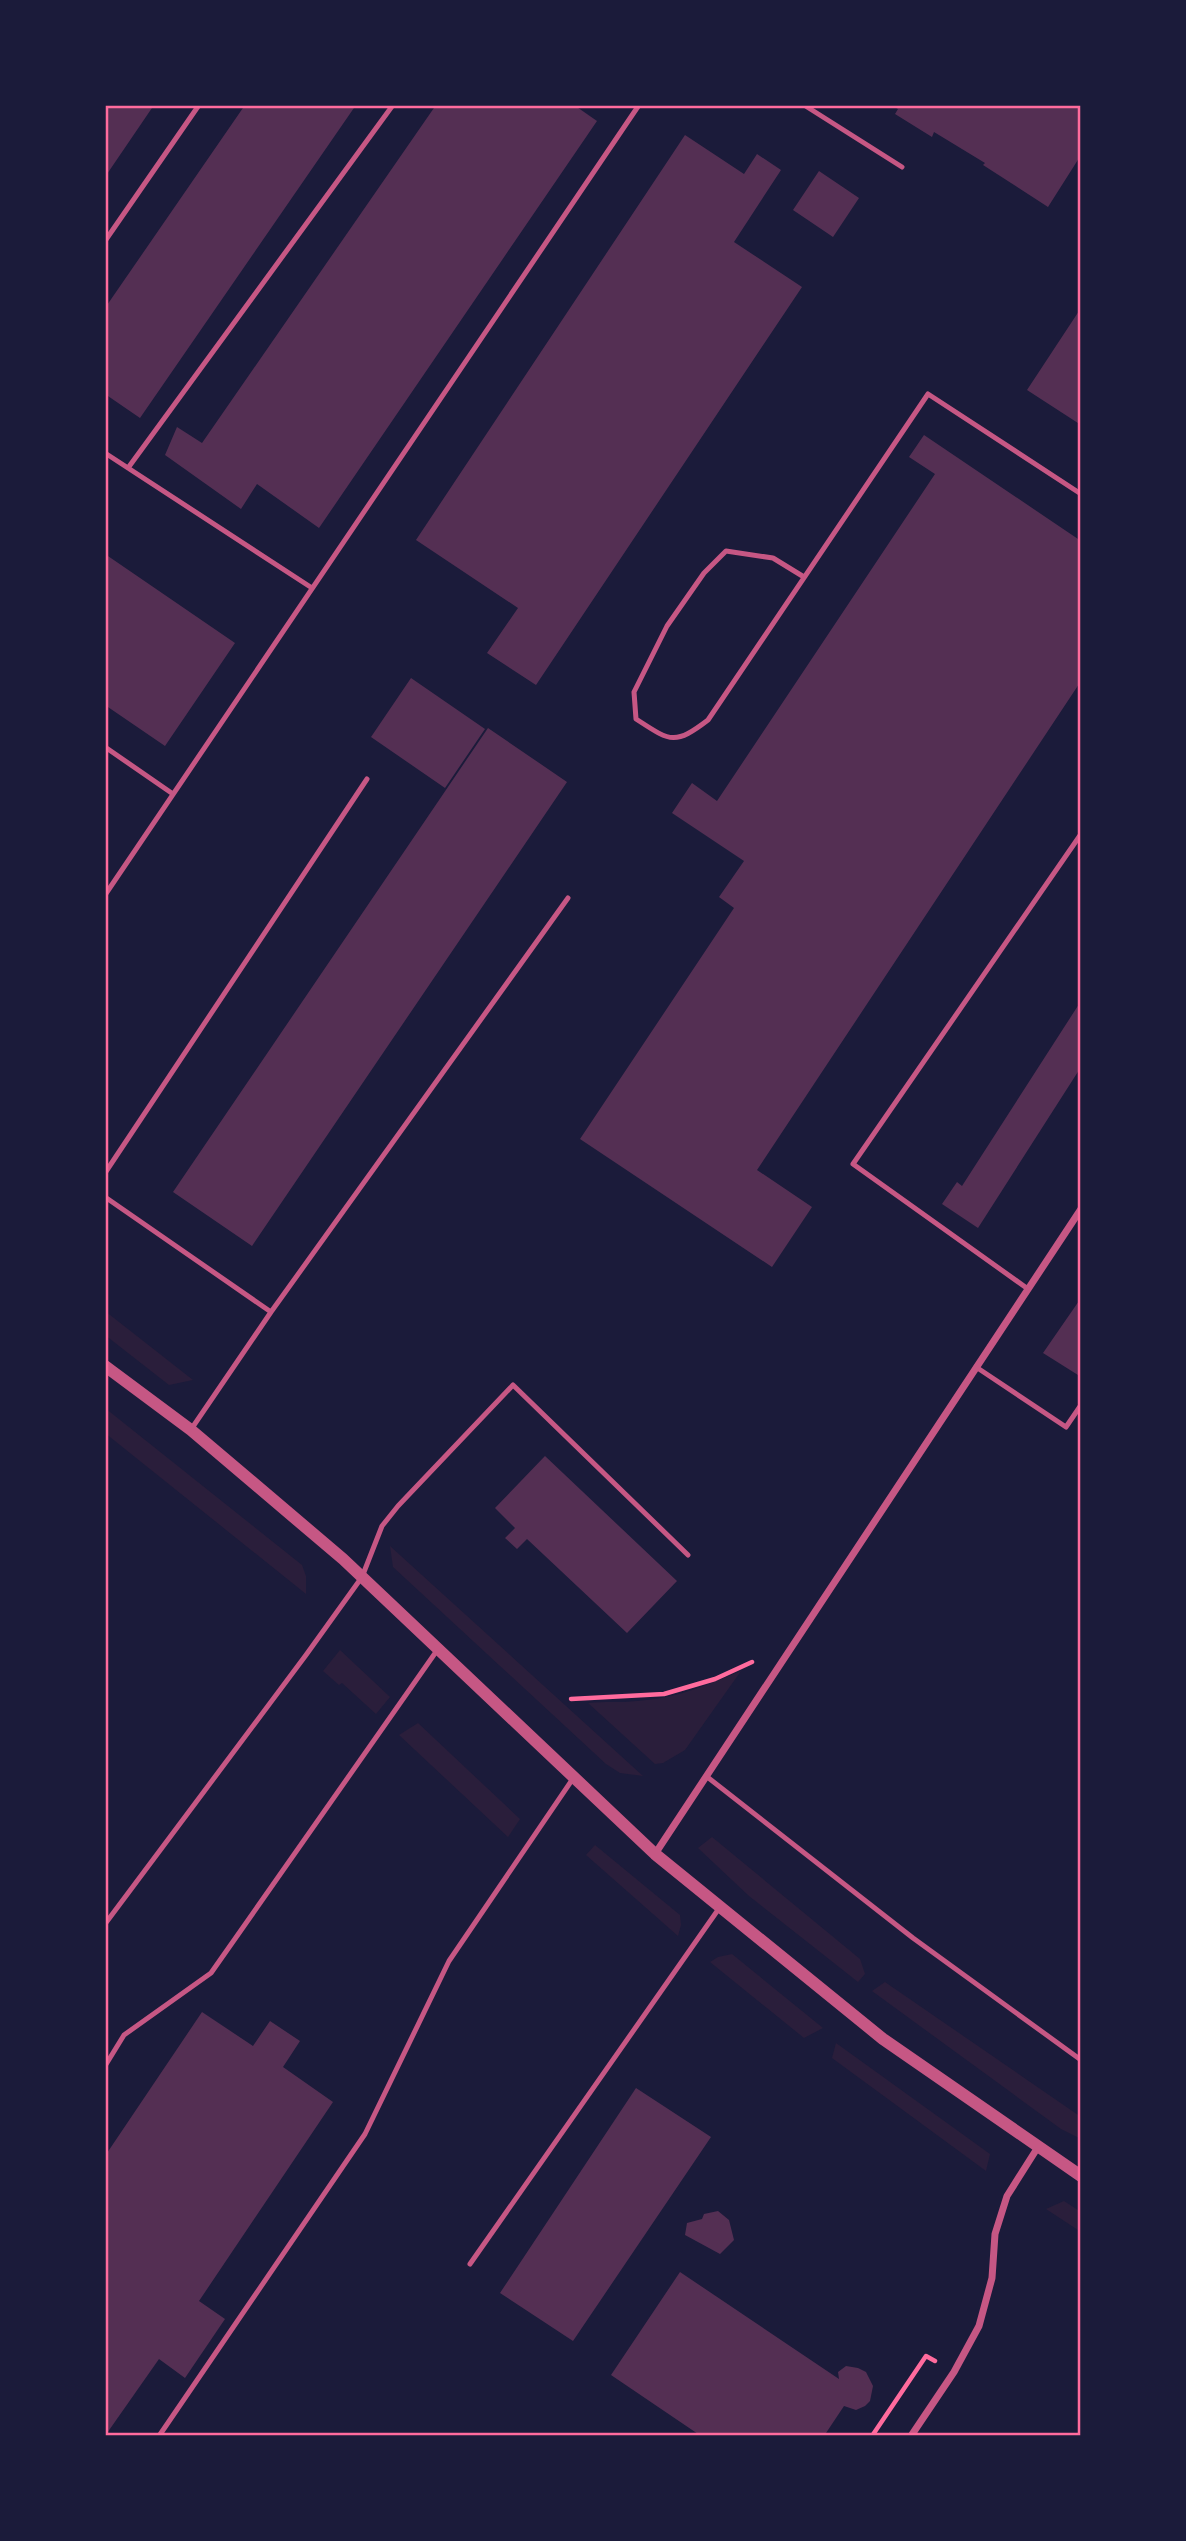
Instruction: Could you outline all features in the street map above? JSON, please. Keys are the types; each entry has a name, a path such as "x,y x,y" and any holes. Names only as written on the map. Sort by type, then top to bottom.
{"street":[{"path":"655,1854 1081,1209"},
{"path":"105,1366 191,1430 362,1577 655,1854 883,2039 1081,2176"},
{"path":"911,2436 954,2372 979,2326 992,2278 995,2234 1007,2196 1038,2147"}],"lane":[{"path":"105,240 199,105"},
{"path":"128,468 393,105"},
{"path":"105,895 639,105"},
{"path":"804,105 902,167"},
{"path":"804,577 773,558 726,551 704,573 667,626 634,692 636,719 665,738 687,736 708,720 928,394 1081,494"},
{"path":"105,453 312,589"},
{"path":"105,747 173,794"},
{"path":"105,1173 367,779"},
{"path":"1028,1289 853,1164 1081,834"},
{"path":"191,1430 271,1312 568,898"},
{"path":"105,1197 271,1312"},
{"path":"976,1367 1066,1427 1081,1405"},
{"path":"105,1924 362,1577 382,1526 397,1506 513,1385 688,1555"},
{"path":"105,2066 124,2035 211,1973 438,1649"},
{"path":"706,1776 913,1938 1081,2060"},
{"path":"159,2436 365,2134 449,1961 574,1777"},
{"path":"470,2264 720,1907"}],"path":[{"path":"571,1699 664,1693 715,1679 752,1662"},
{"path":"872,2436 926,2356 954,2372"}],"shaded area":[{"path":"105,1311 193,1380 169,1385 105,1335"},
{"path":"105,1408 302,1565 306,1576 306,1594 105,1433"},
{"path":"390,1546 643,1776 620,1773 606,1764 393,1567"},
{"path":"340,1650 390,1697 376,1714 342,1683 339,1685 323,1671"},
{"path":"741,1671 685,1750 663,1763 655,1764 588,1703 631,1702 665,1697"},
{"path":"418,1723 520,1819 508,1837 399,1735"},
{"path":"712,1837 860,1959 865,1974 858,1982 749,1896 698,1848"},
{"path":"595,1845 680,1915 678,1936 586,1855"},
{"path":"732,1954 823,2028 804,2038 710,1962"},
{"path":"885,1982 1081,2117 1081,2139 1061,2129 872,1991"},
{"path":"836,2043 990,2154 986,2171 832,2058"},
{"path":"1064,2201 1081,2212 1081,2232 1046,2209"}],"building":[{"path":"105,105 154,105 105,177"},
{"path":"245,105 356,105 140,418 105,394 105,308"},
{"path":"436,105 574,105 597,121 319,528 257,484 241,509 165,455 177,427 202,443"},
{"path":"891,105 1081,105 1081,155 1048,207 983,165 985,163 934,132 932,137 895,114 898,109"},
{"path":"685,135 744,174 757,154 781,170 734,242 802,287 536,685 487,653 518,608 416,540"},
{"path":"819,171 859,198 833,237 793,210"},
{"path":"1079,311 1081,312 1081,425 1027,390"},
{"path":"924,435 1081,541 1081,681 757,1170 812,1207 772,1267 580,1139 734,908 719,897 744,861 672,813 692,783 717,801 935,474 909,457"},
{"path":"105,554 235,643 165,746 105,705"},
{"path":"411,678 485,729 445,788 371,737"},
{"path":"488,728 567,782 252,1246 173,1192"},
{"path":"1081,1001 1081,1067 978,1228 942,1204 957,1182 962,1186"},
{"path":"1081,1298 1081,1370 1078,1375 1043,1353"},
{"path":"545,1456 677,1581 627,1633 527,1539 517,1549 505,1538 515,1528 495,1508"},
{"path":"202,2012 253,2046 270,2021 300,2041 283,2067 333,2102 199,2301 225,2319 185,2378 159,2359 105,2436 105,2156"},
{"path":"636,2088 711,2137 573,2341 500,2293"},
{"path":"718,2211 729,2220 734,2240 720,2254 685,2235 687,2223 702,2219 704,2214"},
{"path":"680,2272 839,2379 838,2372 846,2366 866,2372 873,2386 870,2401 856,2410 844,2406 824,2436 701,2436 611,2375"}]}
